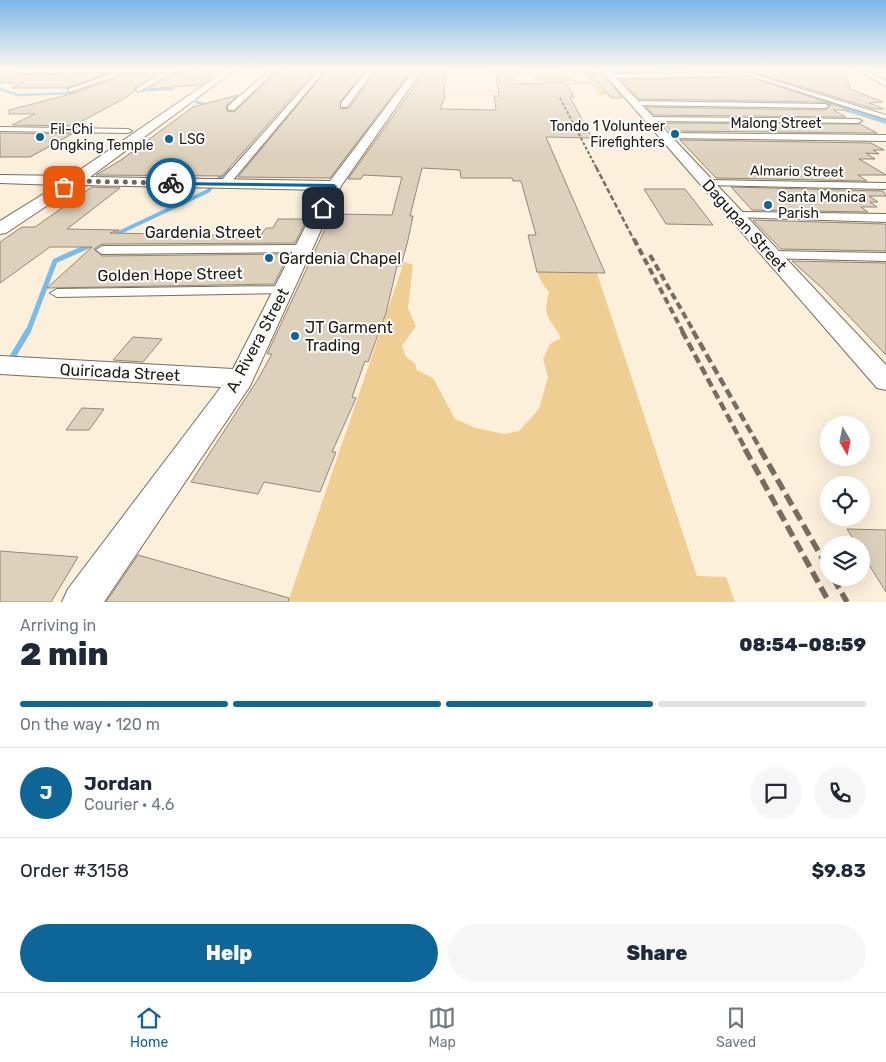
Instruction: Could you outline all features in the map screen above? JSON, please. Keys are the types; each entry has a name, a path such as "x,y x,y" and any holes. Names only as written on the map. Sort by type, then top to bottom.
{"street":[{"path":"0,213 54,180 178,98"},
{"path":"0,229 74,181 191,98"},
{"path":"231,108 242,98"},
{"path":"216,184 296,98"},
{"path":"344,105 349,98"},
{"name":"A. Rivera Street","path":"81,602 241,379 334,186 398,98"},
{"name":"Dagupan Street","path":"631,98 886,381"},
{"path":"802,98 833,110"},
{"path":"824,98 886,116"},
{"path":"636,103 825,106"},
{"path":"846,105 876,104"},
{"path":"841,113 886,137"},
{"path":"650,119 865,125"},
{"path":"0,129 128,131"},
{"name":"Malong Street","path":"666,136 886,137"},
{"path":"0,179 334,186"},
{"name":"Almario Street","path":"708,183 886,186"},
{"path":"736,215 886,218"},
{"name":"Gardenia Street","path":"102,250 303,250"},
{"path":"772,254 886,257"},
{"name":"Golden Hope Street","path":"57,293 284,290"},
{"name":"Quiricada Street","path":"7,365 241,379"}],"shaded area":[{"path":"404,262 413,265 408,308 416,326 402,346 406,357 415,363 417,370 433,378 455,419 476,428 504,434 519,431 539,409 548,377 543,359 550,344 561,338 548,317 546,308 549,292 537,272 597,273 697,576 726,577 735,602 288,602"}],"water":[{"path":"803,98 818,98 886,119 886,124"}],"building":[{"path":"55,98 125,98 73,126 12,125 35,114 9,114 9,110"},
{"path":"226,98 235,98 226,106 227,111 234,112 249,98 291,98 222,176 96,175 121,160 193,107"},
{"path":"304,98 343,98 340,102 341,109 349,108 356,98 390,98 330,178 238,177"},
{"path":"406,98 445,98 440,109 496,110 494,98 571,98 592,138 546,137 605,273 537,272 528,235 536,235 521,181 513,181 512,178 461,178 460,170 422,168 410,216 413,216 401,266 397,266 386,313 368,362 365,361 352,397 356,398 332,452 336,452 320,492 264,482 258,494 191,482 258,379 272,354 267,354 332,214 392,215 402,177 363,175 361,179 348,179"},
{"path":"814,98 850,110 833,110 846,117 654,115 646,107 825,110 831,105 825,102 639,99"},
{"path":"838,98 873,98 883,102 869,103 884,109 874,109"},
{"path":"663,123 860,124 877,133 671,131"},
{"path":"0,133 72,134 30,157 0,157"},
{"path":"680,140 871,143 884,150 873,150 879,154 866,153 875,159 859,159 886,175 858,175 867,181 716,178"},
{"path":"92,187 120,188 67,229 119,230 110,233 260,236 266,228 273,228 278,219 307,219 295,243 102,244 94,249 102,256 289,254 274,284 47,288 92,247 50,247 0,283 0,242 22,227 35,227"},
{"path":"731,187 883,191 886,196 869,196 878,202 870,202 877,207 861,207 868,212 752,210"},
{"path":"644,189 685,189 713,225 666,224"},
{"path":"753,220 884,224 886,225 886,251 781,249"},
{"path":"792,261 886,263 886,355 823,289"},
{"path":"133,337 162,339 143,362 113,360"},
{"path":"82,408 104,409 89,430 66,430"},
{"path":"847,529 886,530 886,592 870,566 870,536 851,536"},
{"path":"0,551 78,557 51,602 0,602"},
{"path":"138,555 289,598 288,602 106,602"}],"waterway":[{"path":"196,102 208,105"},
{"path":"112,236 208,191 228,168"},
{"path":"28,332 55,261 93,244"},
{"path":"10,361 28,331"}],"railway":[{"path":"560,98 597,169"},
{"path":"596,167 634,240"},
{"path":"634,239 683,332"},
{"path":"650,255 694,332"},
{"path":"682,331 746,450"},
{"path":"693,331 761,450"},
{"path":"745,449 829,602"},
{"path":"760,449 820,554"},
{"path":"838,586 847,602"}],"way so far":[{"path":"64,187 74,181 171,183"}],"place":[{"name":"Tondo 1 Volunteer Firefighters","path":"675,134"},
{"name":"Fil-Chi Ongking Temple","path":"40,137"},
{"name":"LSG","path":"169,139"},
{"name":"Santa Monica Parish","path":"768,205"},
{"name":"Gardenia Chapel","path":"269,258"},
{"name":"JT Garment Trading","path":"295,336"}],"route":[{"path":"171,183 334,186 323,208"}]}
